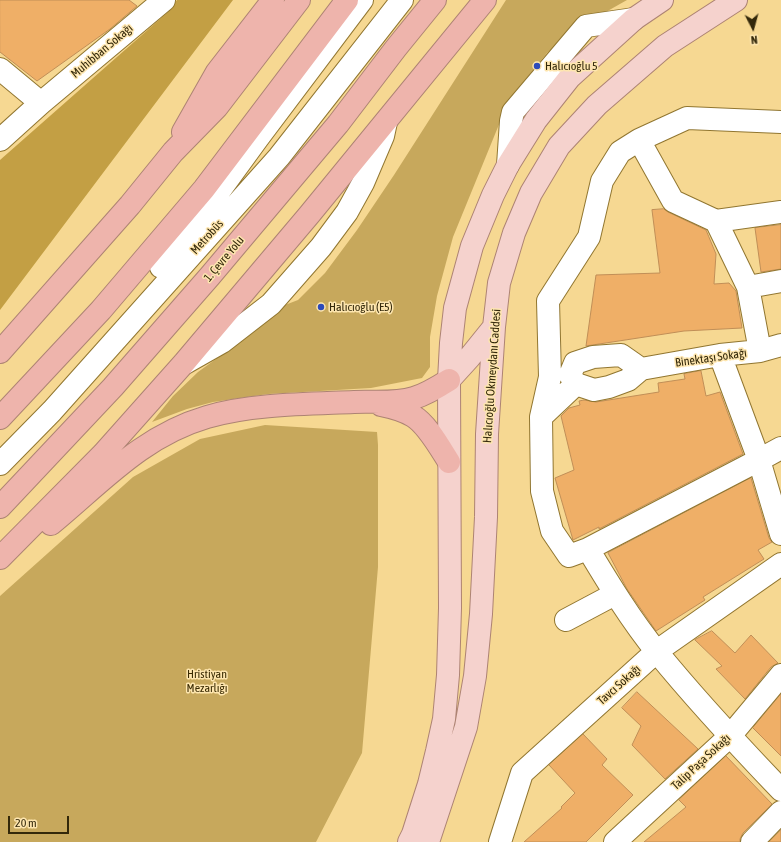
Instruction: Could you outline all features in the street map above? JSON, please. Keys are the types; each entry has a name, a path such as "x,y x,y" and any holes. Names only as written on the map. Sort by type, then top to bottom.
{"highway":[{"path":"173,152 192,115 218,72 273,0"},
{"path":"0,352 130,205 173,152 218,107 300,0"},
{"path":"0,418 101,310 204,189 347,0"},
{"name":"1. Çevre Yolu","path":"0,507 113,387 210,276 338,124 435,0"},
{"path":"0,558 103,454 184,363 309,215 485,0"},
{"path":"0,564 80,500 112,470 136,452 173,430 206,417 228,412 287,405 394,401 413,398 435,389 449,380"},
{"path":"364,402 393,408 414,416 436,440 449,462"}],"main road":[{"path":"409,842 429,784 439,745 445,712 450,615 449,380 451,343 455,308 472,246 493,195 508,165 536,120 570,77 634,19 662,0"},
{"name":"Halıcıoğlu Okmeydanı Caddesi","path":"428,842 466,727 475,676 482,606 486,517 487,434 494,327 499,283 514,233 531,193 559,146 597,105 665,46 736,0"},
{"path":"449,380 494,327"}],"street":[{"name":"Muhibban Sokağı","path":"0,140 41,103 164,0"},
{"name":"Metrobüs","path":"0,444 122,313 188,234 362,0"},
{"name":"Metrobüs","path":"0,464 52,411 279,156 402,0"},
{"path":"0,69 41,103"},
{"path":"781,122 687,118 639,140 620,152 602,181 589,237 548,301 550,377 541,417 542,491 552,531 569,556 588,549 781,448"},
{"path":"184,363 222,342 270,304 321,247 347,212 363,182 383,136 386,122"},
{"path":"639,140 673,201 716,221 781,212"},
{"path":"716,221 748,287 760,351"},
{"path":"748,287 781,281"},
{"name":"Binektaşı Sokağı","path":"576,384 594,390 609,387 628,380 641,369 720,355 760,351 781,345"},
{"path":"541,417 576,384 570,375 575,363 593,357 621,355 641,369"},
{"path":"720,355 760,460 781,534"},
{"path":"588,549 615,594 657,651 730,736 781,790"},
{"name":"Tavcı Sokağı","path":"500,842 522,773 657,651 781,564"},
{"path":"566,620 615,594"},
{"name":"Talip Paşa Sokağı","path":"615,842 730,736 781,676"},
{"path":"752,842 781,812"}],"green space":[{"path":"506,0 627,0 574,30 547,53 509,100 453,237 437,296 430,337 430,367 422,378 371,388 268,394 213,402 187,409 152,422 173,396 198,372 234,346 285,305 298,300 325,273 357,230 394,175"},
{"name":"Hristiyan Mezarlığı","path":"265,425 377,432 378,567 362,753 316,842 0,842 0,596 133,477 200,439"}],"shaded area":[{"path":"177,0 233,0 0,310 0,160 168,12"}],"building":[{"path":"0,0 129,0 137,6 110,29 37,81 0,52"},
{"path":"664,209 706,230 716,254 714,284 729,283 736,291 742,328 684,331 586,346 596,275 660,273 652,210"},
{"path":"781,225 781,269 761,272 755,228"},
{"path":"701,371 706,396 720,392 743,454 599,529 599,527 573,540 555,478 574,470 561,416 569,408 580,405 579,401 584,400 596,402 659,392 658,383 685,379 684,374"},
{"path":"751,478 769,538 772,542 758,550 764,559 703,597 705,600 656,631 627,589 608,553"},
{"path":"712,631 735,653 751,635 778,663 771,667 745,699 716,669 722,666 695,640"},
{"path":"637,692 698,749 665,779 632,745 641,726 622,708"},
{"path":"781,694 781,756 753,728"},
{"path":"583,734 607,759 602,765 633,795 586,842 524,842 562,808 561,807 575,793 549,765"},
{"path":"726,756 772,804 743,833 740,842 644,842 686,807 679,800"},
{"path":"781,830 781,842 769,842"}],"place":[{"name":"Halıcıoğlu 5","path":"537,66"},
{"name":"Halıcıoğlu (E5)","path":"321,307"}]}
